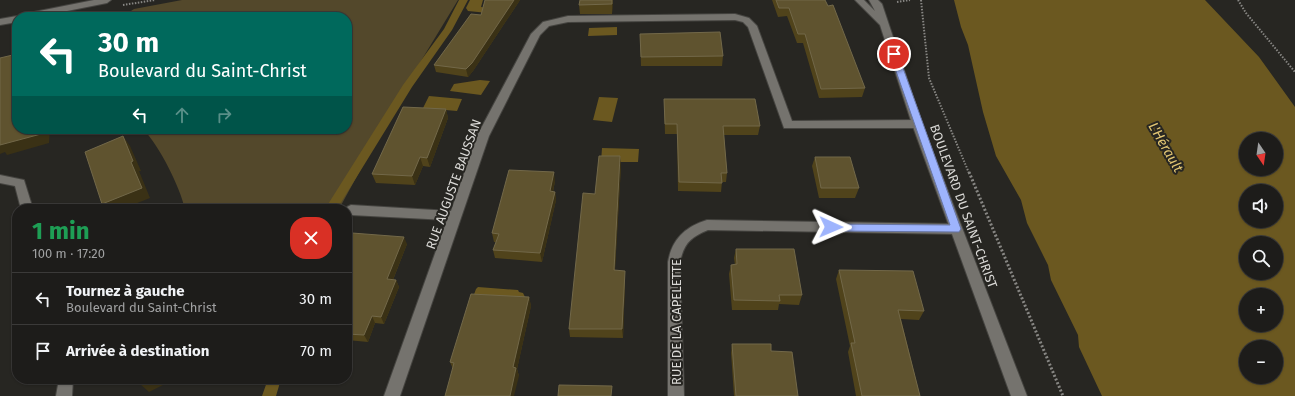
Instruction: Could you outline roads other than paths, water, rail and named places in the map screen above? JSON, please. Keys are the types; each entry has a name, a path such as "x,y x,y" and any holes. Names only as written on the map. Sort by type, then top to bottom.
{"street":[{"path":"48,12 107,0"},
{"name":"BOULEVARD DU SAINT-CHRIST","path":"859,0 885,25"},
{"name":"BOULEVARD DU SAINT-CHRIST","path":"873,0 885,25 918,124 1018,396"},
{"name":"RUE AUGUSTE BAUSSAN","path":"392,396 483,136 536,34 546,24 560,20 583,18 735,17 746,20 752,26 788,125 918,124"},
{"path":"0,22 12,19"},
{"path":"0,179 20,184 26,204"},
{"path":"352,210 455,216"},
{"name":"RUE DE LA CAPELETTE","path":"676,396 674,262 676,250 682,239 694,230 707,225 956,229"},
{"path":"64,396 65,384"}],"water":[{"path":"459,0 468,0 452,30 412,87 340,204 328,204 403,85 444,29"},
{"path":"470,0 483,0 481,7 491,8 488,13 468,11 466,8"},
{"name":"L'Hérault","path":"954,0 1205,0 1259,57 1295,107 1295,396 1102,396 1079,347 1078,335 1051,280 1048,265 1027,223 1021,200 996,156 983,112 968,45 961,27"},
{"path":"617,27 617,35 588,36 589,28"},
{"path":"480,80 490,81 481,95 450,91 454,84"},
{"path":"429,96 462,99 457,111 423,108"},
{"path":"599,97 618,98 612,122 593,120"},
{"path":"602,148 639,149 638,162 601,162"},
{"path":"478,287 518,290 519,292 523,293 525,297 522,302 472,300"},
{"path":"266,384 280,384 276,396 262,396"}]}
